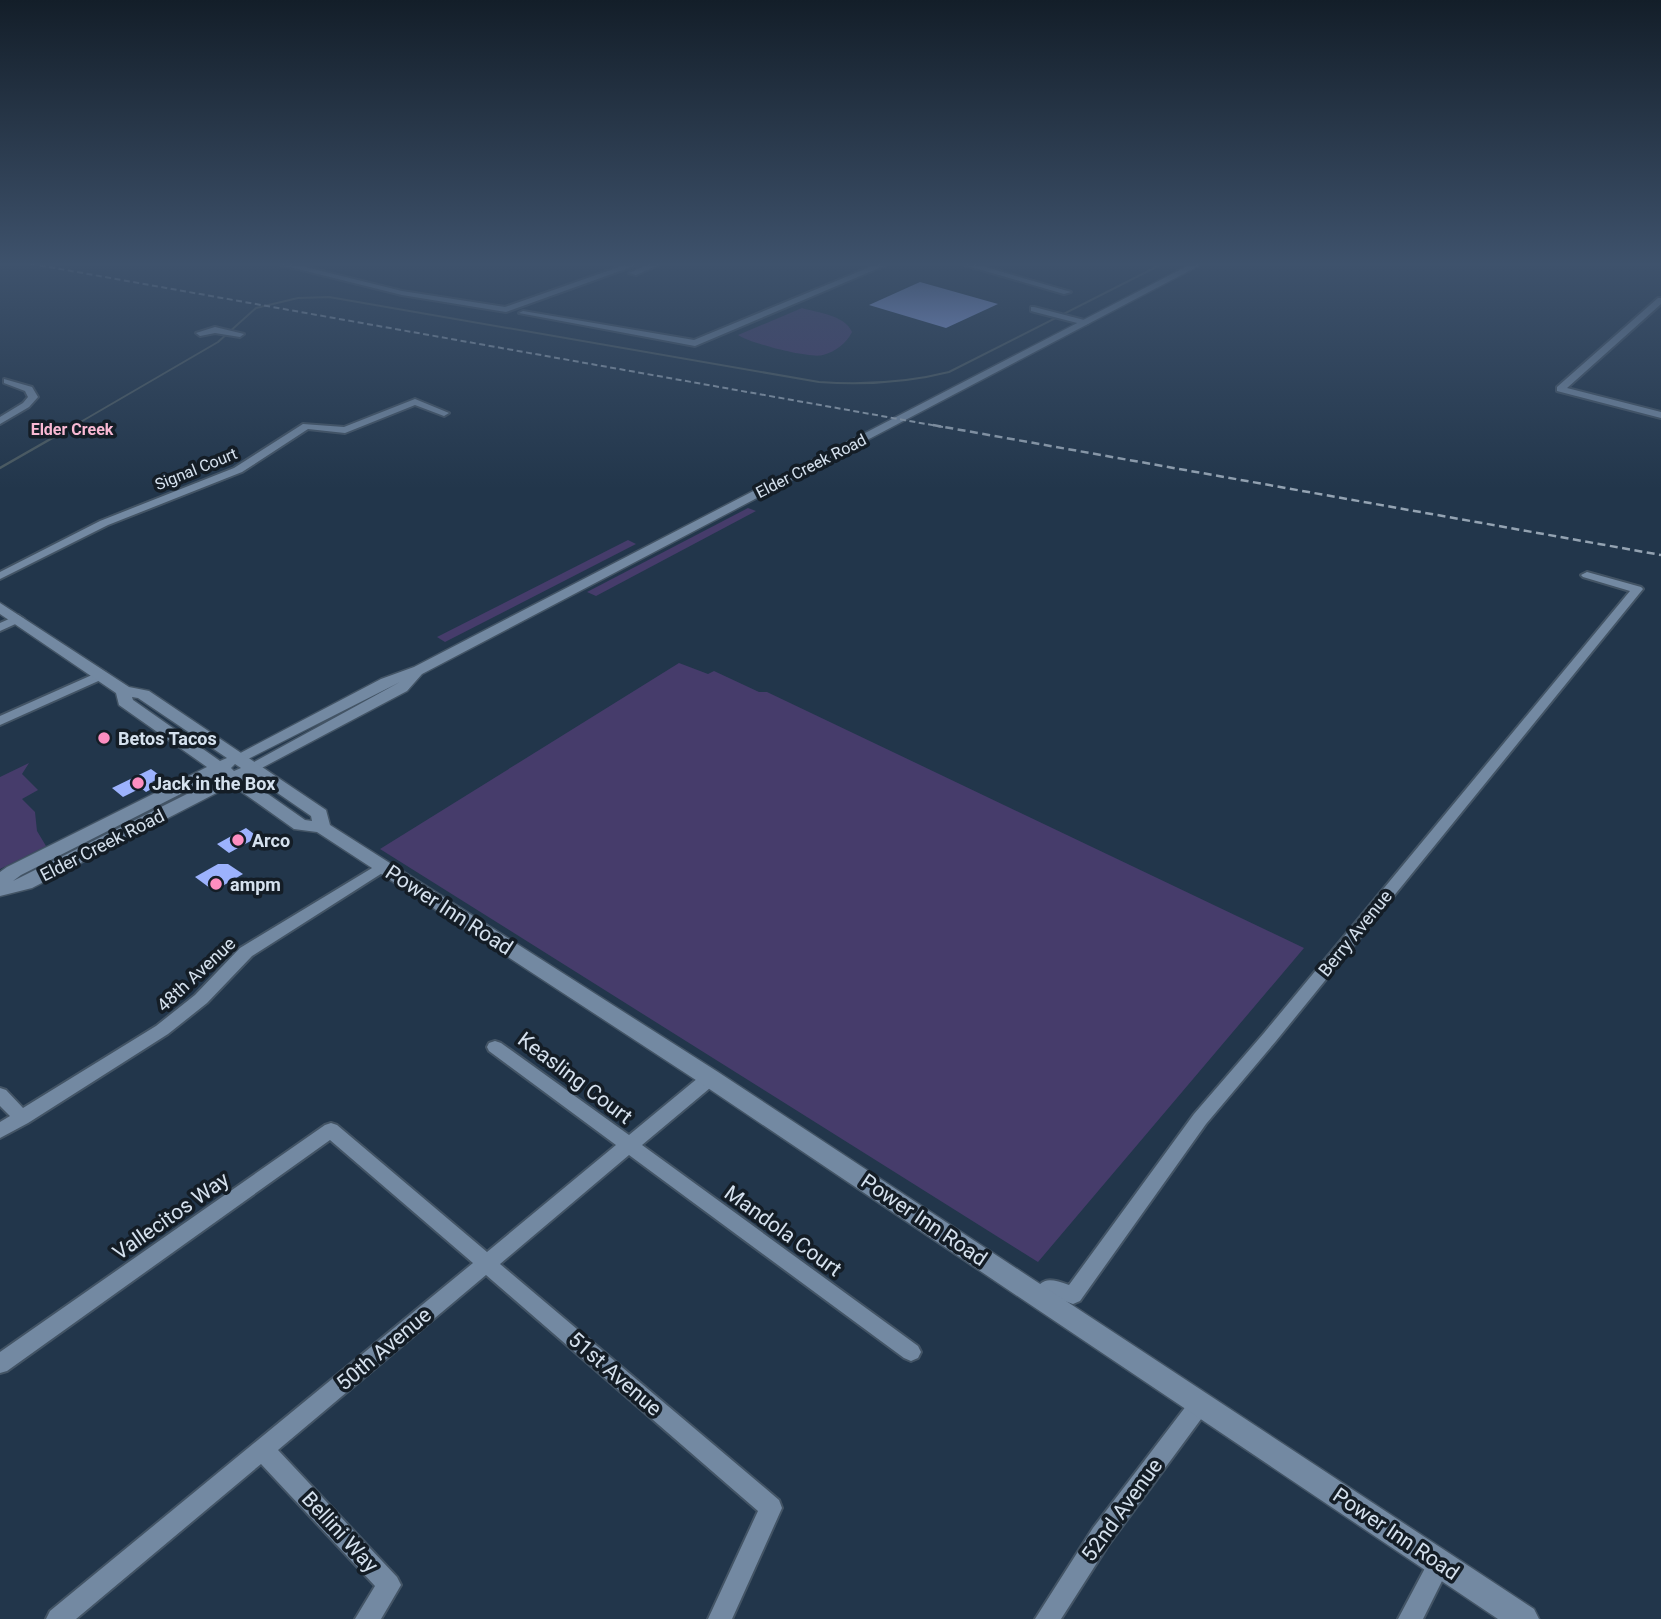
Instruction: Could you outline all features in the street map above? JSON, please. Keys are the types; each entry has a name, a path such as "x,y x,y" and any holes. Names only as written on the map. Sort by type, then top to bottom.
{"main road":[{"name":"Power Inn Road","path":"0,607 124,691 143,695 320,814 321,827"},
{"name":"Power Inn Road","path":"124,691 125,702 300,825 321,827 710,1078 1524,1619"},
{"name":"Elder Creek Road","path":"0,890 25,884 244,763"},
{"name":"Elder Creek Road","path":"0,881 14,871 226,773"}],"street":[{"path":"664,338 695,343 708,338"},
{"name":"Elder Creek Road","path":"244,763 386,682 419,670 1057,338"},
{"path":"1618,338 1560,389 1661,415"},
{"path":"0,421 26,405 33,397 29,389 7,381"},
{"name":"Signal Court","path":"0,576 38,560 104,523 238,470 306,426 345,430 415,402 444,413"},
{"name":"Berry Avenue","path":"1041,1298 1050,1287 1073,1295 1200,1119 1637,589 1587,575"},
{"path":"0,627 18,619"},
{"path":"0,721 101,675"},
{"name":"48th Avenue","path":"0,1132 162,1030 201,999 246,952 382,867"},
{"name":"Keasling Court","path":"495,1047 628,1146"},
{"name":"50th Avenue","path":"58,1619 710,1078"},
{"path":"0,1095 22,1118"},
{"name":"Vallecitos Way","path":"0,1364 331,1130 366,1160"},
{"name":"Mandola Court","path":"628,1146 911,1352"},
{"name":"51st Avenue","path":"366,1160 771,1508 720,1619"},
{"name":"52nd Avenue","path":"1047,1619 1101,1536 1200,1404"},
{"name":"Bellini Way","path":"262,1449 389,1585 367,1619"},
{"path":"1409,1619 1440,1563"}],"shaded area":[{"path":"744,338 849,338 836,349 816,356"},
{"path":"748,508 756,511 596,596 587,592"},
{"path":"628,540 636,544 445,642 437,637"},
{"path":"679,663 708,674 714,671 759,692 767,692 1304,948 1038,1262 380,849"},
{"path":"29,763 22,774 38,790 22,799 35,812 37,831 46,846 0,869 0,777"}],"building":[{"name":"Jack in the Box","path":"151,769 162,777 152,782 157,786 146,792 141,788 123,797 112,788"},
{"name":"Arco","path":"246,828 258,837 229,853 217,844"},
{"name":"ampm","path":"218,864 228,864 243,874 214,891 195,877"}],"waterway":[{"path":"72,427 223,338"},
{"path":"563,338 819,382 852,383 901,381 949,372 1017,338"},
{"path":"0,468 75,425"}],"railway":[{"path":"443,338 943,427"},
{"path":"933,425 1661,555"}],"place":[{"name":"Betos Tacos","path":"104,738"},
{"name":"Jack in the Box","path":"138,783"},
{"name":"Arco","path":"238,840"},
{"name":"ampm","path":"216,884"}],"district":[{"name":"Elder Creek","path":"72,429"}]}
